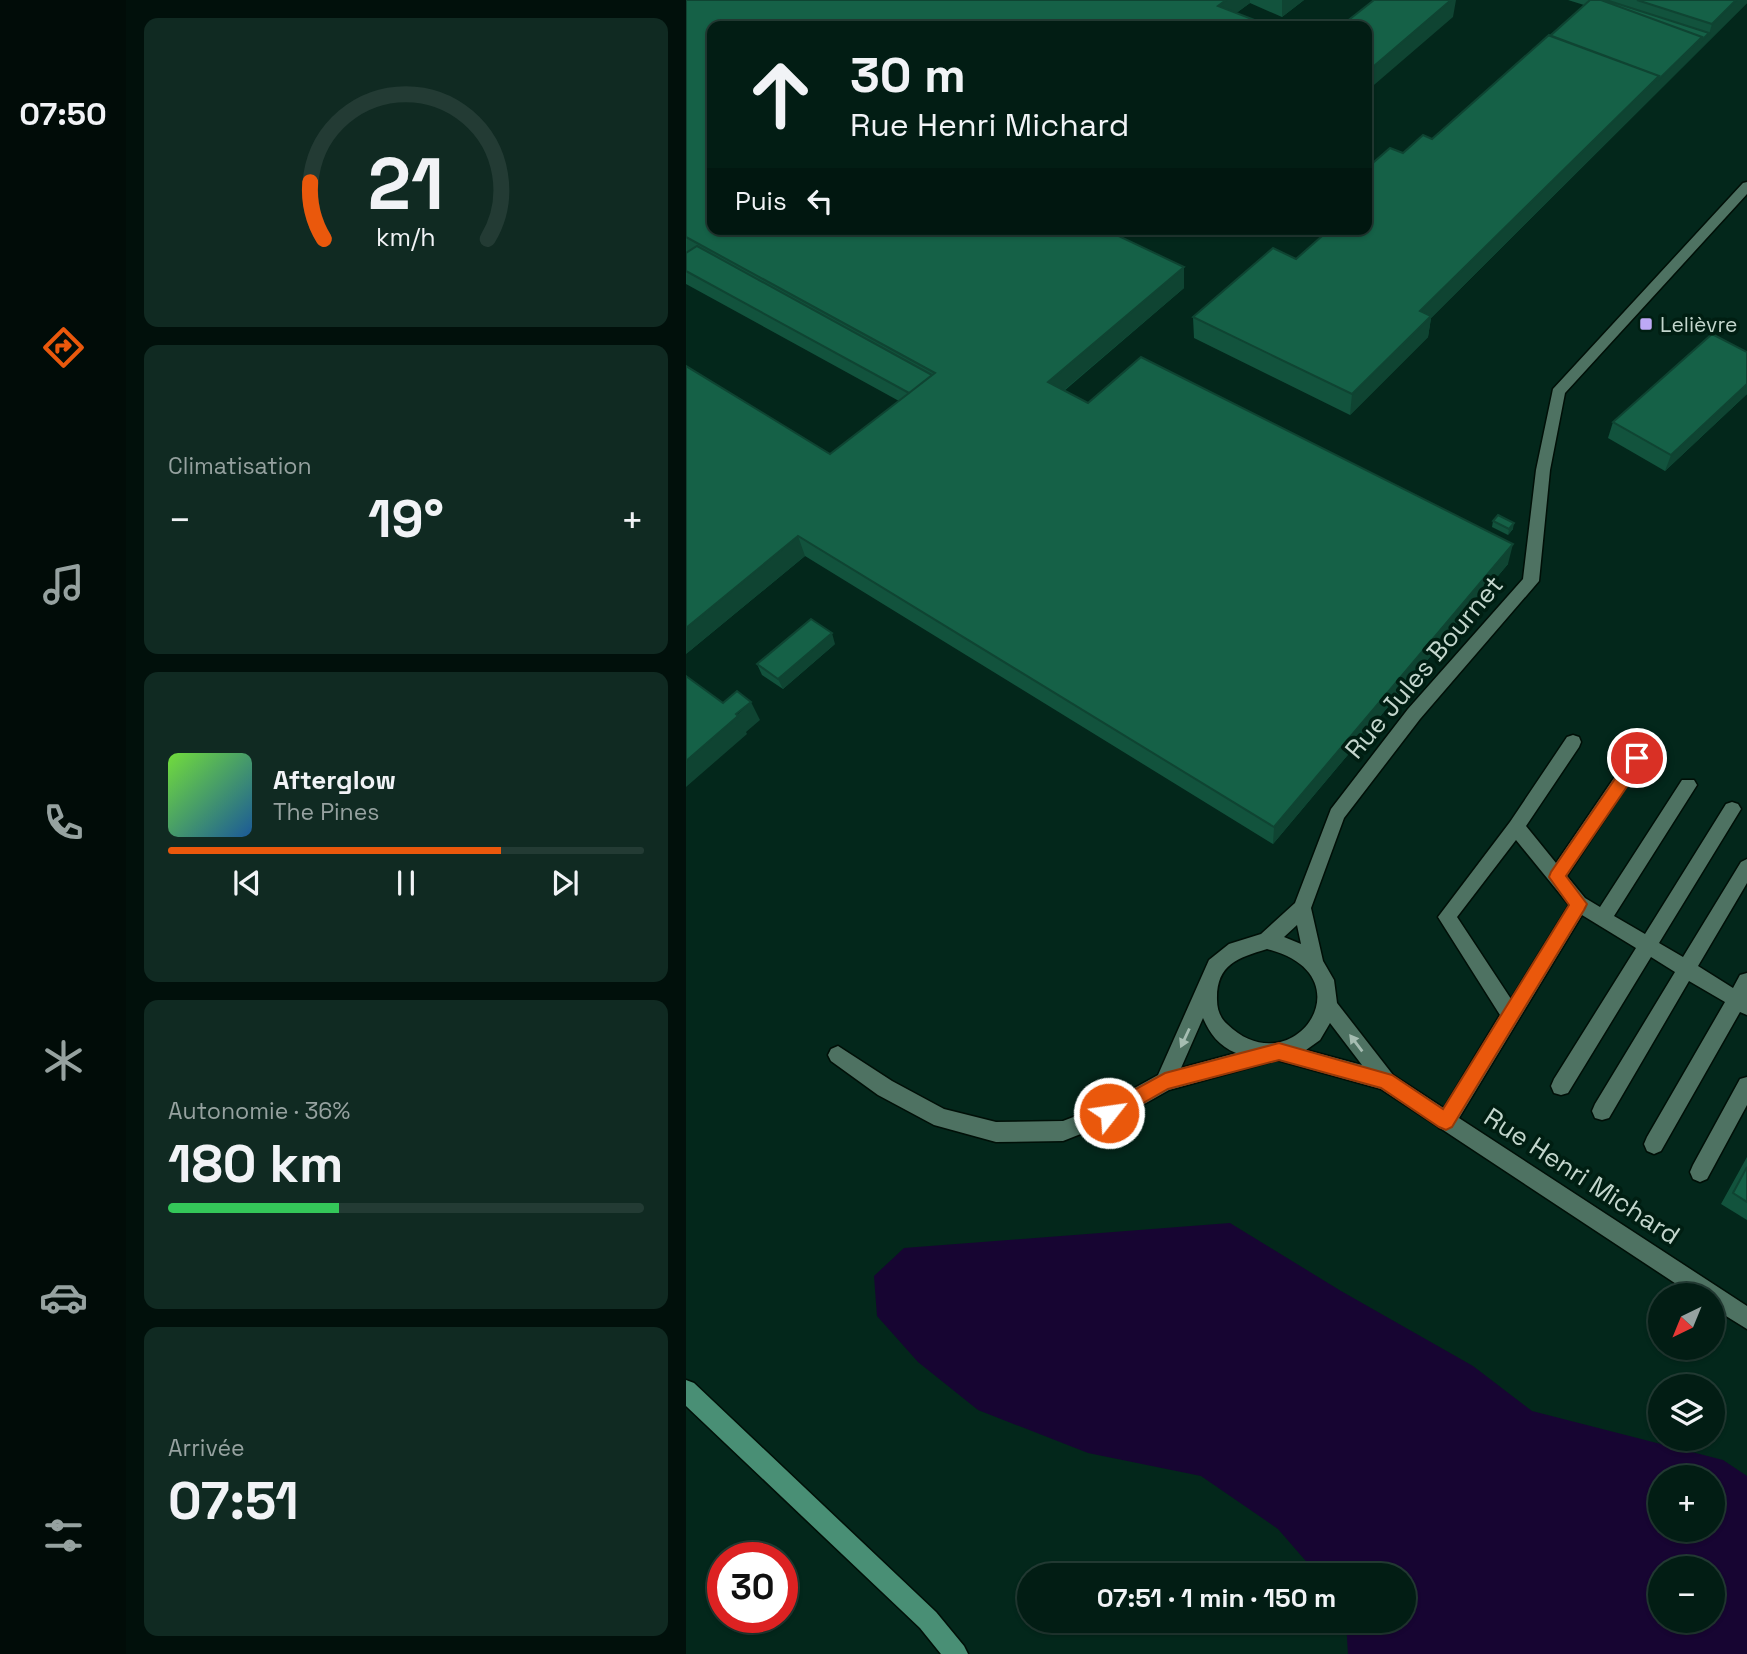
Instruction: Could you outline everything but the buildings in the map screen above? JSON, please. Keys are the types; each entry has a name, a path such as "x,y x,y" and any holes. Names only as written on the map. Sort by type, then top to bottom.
{"main road":[{"path":"686,1391 928,1620 956,1654"}],"street":[{"name":"Rue Jules Bournet","path":"1267,941 1302,908 1337,814 1414,714 1531,581 1543,470 1559,393 1747,186"},
{"path":"1510,1014 1447,917 1516,827 1573,742"},
{"path":"1557,877 1637,758"},
{"path":"1602,919 1688,785"},
{"path":"1561,1086 1732,809"},
{"path":"1516,827 1579,904 1742,1003"},
{"path":"1602,1111 1747,867"},
{"path":"1446,1121 1579,904"},
{"path":"838,1055 885,1088 941,1118 996,1132 1063,1131 1109,1113 1165,1082 1306,1040 1324,1018 1327,990 1314,962 1302,908"},
{"path":"1165,1082 1205,993 1209,977 1217,962 1231,950 1248,943 1267,941 1300,951 1314,962"},
{"path":"1654,1144 1742,1003 1747,981"},
{"path":"1205,993 1208,1011 1216,1028 1230,1041 1248,1050 1273,1052"},
{"name":"Rue Henri Michard","path":"1327,1005 1386,1081 1695,1283"},
{"name":"Rue Henri Michard","path":"1273,1052 1386,1081"},
{"path":"1700,1172 1747,1086"},
{"name":"Rue Henri Michard","path":"1726,1304 1747,1318"}],"shaded area":[{"path":"1230,1223 1341,1291 1473,1366 1532,1411 1648,1441 1648,1451 1688,1451 1723,1460 1747,1476 1747,1654 1348,1654 1347,1633 1416,1633 1416,1563 1308,1563 1278,1529 1201,1476 1088,1453 978,1410 918,1362 877,1316 874,1276 904,1248"}],"place":[{"name":"Lelièvre","path":"1646,324"}],"route":[{"path":"1109,1113 1165,1082 1279,1052 1386,1081 1446,1121 1579,904 1557,877 1637,758"}]}
